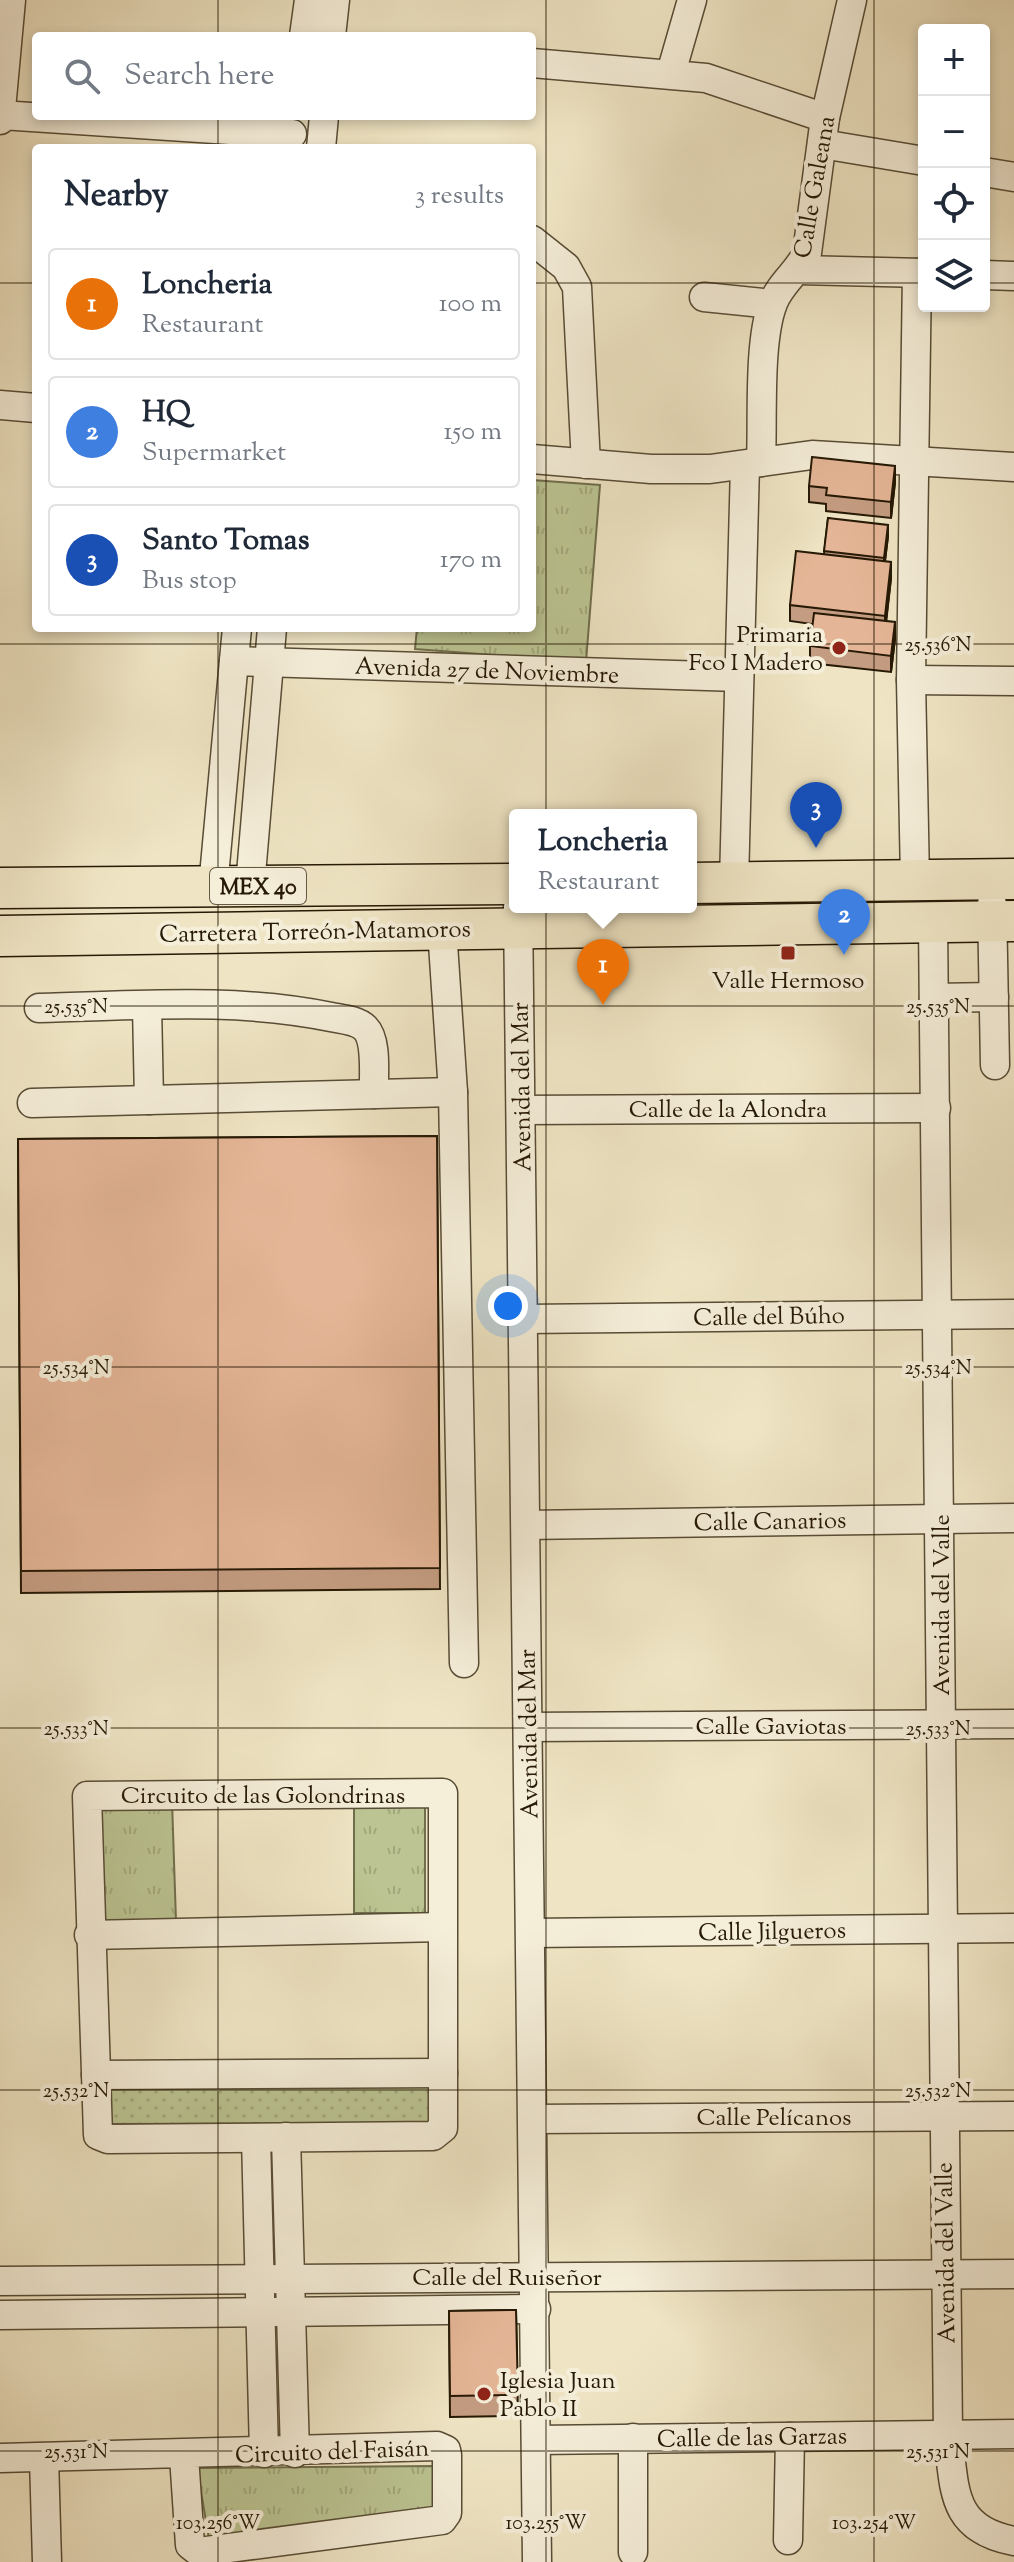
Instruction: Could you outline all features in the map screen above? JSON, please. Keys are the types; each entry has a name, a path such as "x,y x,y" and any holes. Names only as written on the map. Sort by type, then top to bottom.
{"highway":[{"path":"697,883 1003,879"},
{"name":"MEX 40","path":"0,888 509,884"},
{"name":"Carretera Torreón-Matamoros","path":"0,936 442,929 518,918 1003,921"}],"street":[{"path":"11,0 0,116 32,118"},
{"path":"305,32 309,0"},
{"path":"331,32 335,0"},
{"path":"671,73 692,0"},
{"name":"Calle Galeana","path":"734,882 739,677 753,464 766,339 772,304 777,293 799,270 809,241 823,131 852,0"},
{"path":"536,63 671,73 739,88 823,131 918,159"},
{"path":"69,120 292,133"},
{"path":"321,144 324,120"},
{"path":"990,173 1014,177"},
{"path":"536,243 566,267 577,287 581,316 586,464"},
{"path":"799,270 918,273"},
{"path":"990,275 1014,276"},
{"path":"704,297 772,304"},
{"path":"915,880 911,680 913,463 919,312"},
{"path":"0,405 32,408"},
{"path":"536,459 666,469 753,464 812,455 1014,467"},
{"path":"231,887 237,632"},
{"path":"231,887 272,632"},
{"name":"Avenida 27 de Noviembre","path":"234,661 739,677"},
{"path":"911,680 1014,681"},
{"path":"995,1065 994,997 1003,921 1003,879"},
{"name":"Avenida del Mar","path":"518,918 537,2562"},
{"name":"Avenida del Valle","path":"933,922 948,2435 957,2498 970,2523 1006,2547"},
{"path":"442,929 453,1092 464,1663"},
{"path":"934,998 994,997"},
{"path":"39,1008 263,1005 353,1022 365,1028 371,1040 374,1094"},
{"path":"147,1006 149,1100"},
{"path":"32,1103 453,1092"},
{"name":"Calle de la Alondra","path":"521,1110 936,1108"},
{"name":"Calle del Búho","path":"525,1319 1014,1314"},
{"name":"Calle Canarios","path":"526,1525 1014,1518"},
{"name":"Calle Gaviotas","path":"528,1727 1014,1724"},
{"name":"Circuito de las Golondrinas","path":"443,1793 442,1927 443,2128 433,2136 102,2137 97,2129 87,1796 443,1793"},
{"path":"89,1935 442,1927"},
{"name":"Calle Jilgueros","path":"531,1933 1014,1928"},
{"path":"96,2075 443,2073"},
{"name":"Calle Pelícanos","path":"533,2119 1014,2116"},
{"path":"286,2137 295,2453"},
{"path":"256,2138 264,2453"},
{"name":"Calle del Ruiseñor","path":"0,2281 1014,2274"},
{"name":"Calle del Ruiseñor","path":"0,2315 536,2309"},
{"name":"Calle de las Garzas","path":"537,2440 1014,2434"},
{"path":"788,2540 790,2437"},
{"path":"633,2438 633,2552"},
{"name":"Circuito del Faisán","path":"0,2458 184,2456 442,2447 447,2455 445,2517 442,2520 199,2552 190,2545 184,2456"},
{"path":"44,2458 47,2562"}],"green space":[{"path":"536,480 600,485 586,662 415,649 417,632 536,632"},
{"path":"354,1800 425,1801 425,1913 354,1913"},
{"path":"172,1801 176,1921 102,1924 98,1804"},
{"path":"431,2080 431,2123 108,2124 107,2085"},
{"path":"435,2466 437,2509 209,2539 197,2468"}],"building":[{"path":"812,457 895,466 891,502 826,495 827,488 809,486"},
{"path":"828,518 888,525 884,558 824,551"},
{"path":"796,551 891,562 885,616 790,605"},
{"path":"814,613 895,622 891,656 810,646"},
{"path":"437,1136 440,1568 21,1571 18,1139"},
{"name":"Iglesia Juan Pablo II","path":"516,2310 518,2395 450,2396 449,2311"}],"place":[{"name":"Primaria Fco I Madero","path":"839,648"},
{"name":"Santo Tomas","path":"816,848"},
{"name":"Valle Hermoso","path":"788,953"},
{"name":"HQ","path":"844,955"},
{"name":"Loncheria","path":"603,1005"},
{"name":"Iglesia Juan Pablo II","path":"484,2394"}]}
